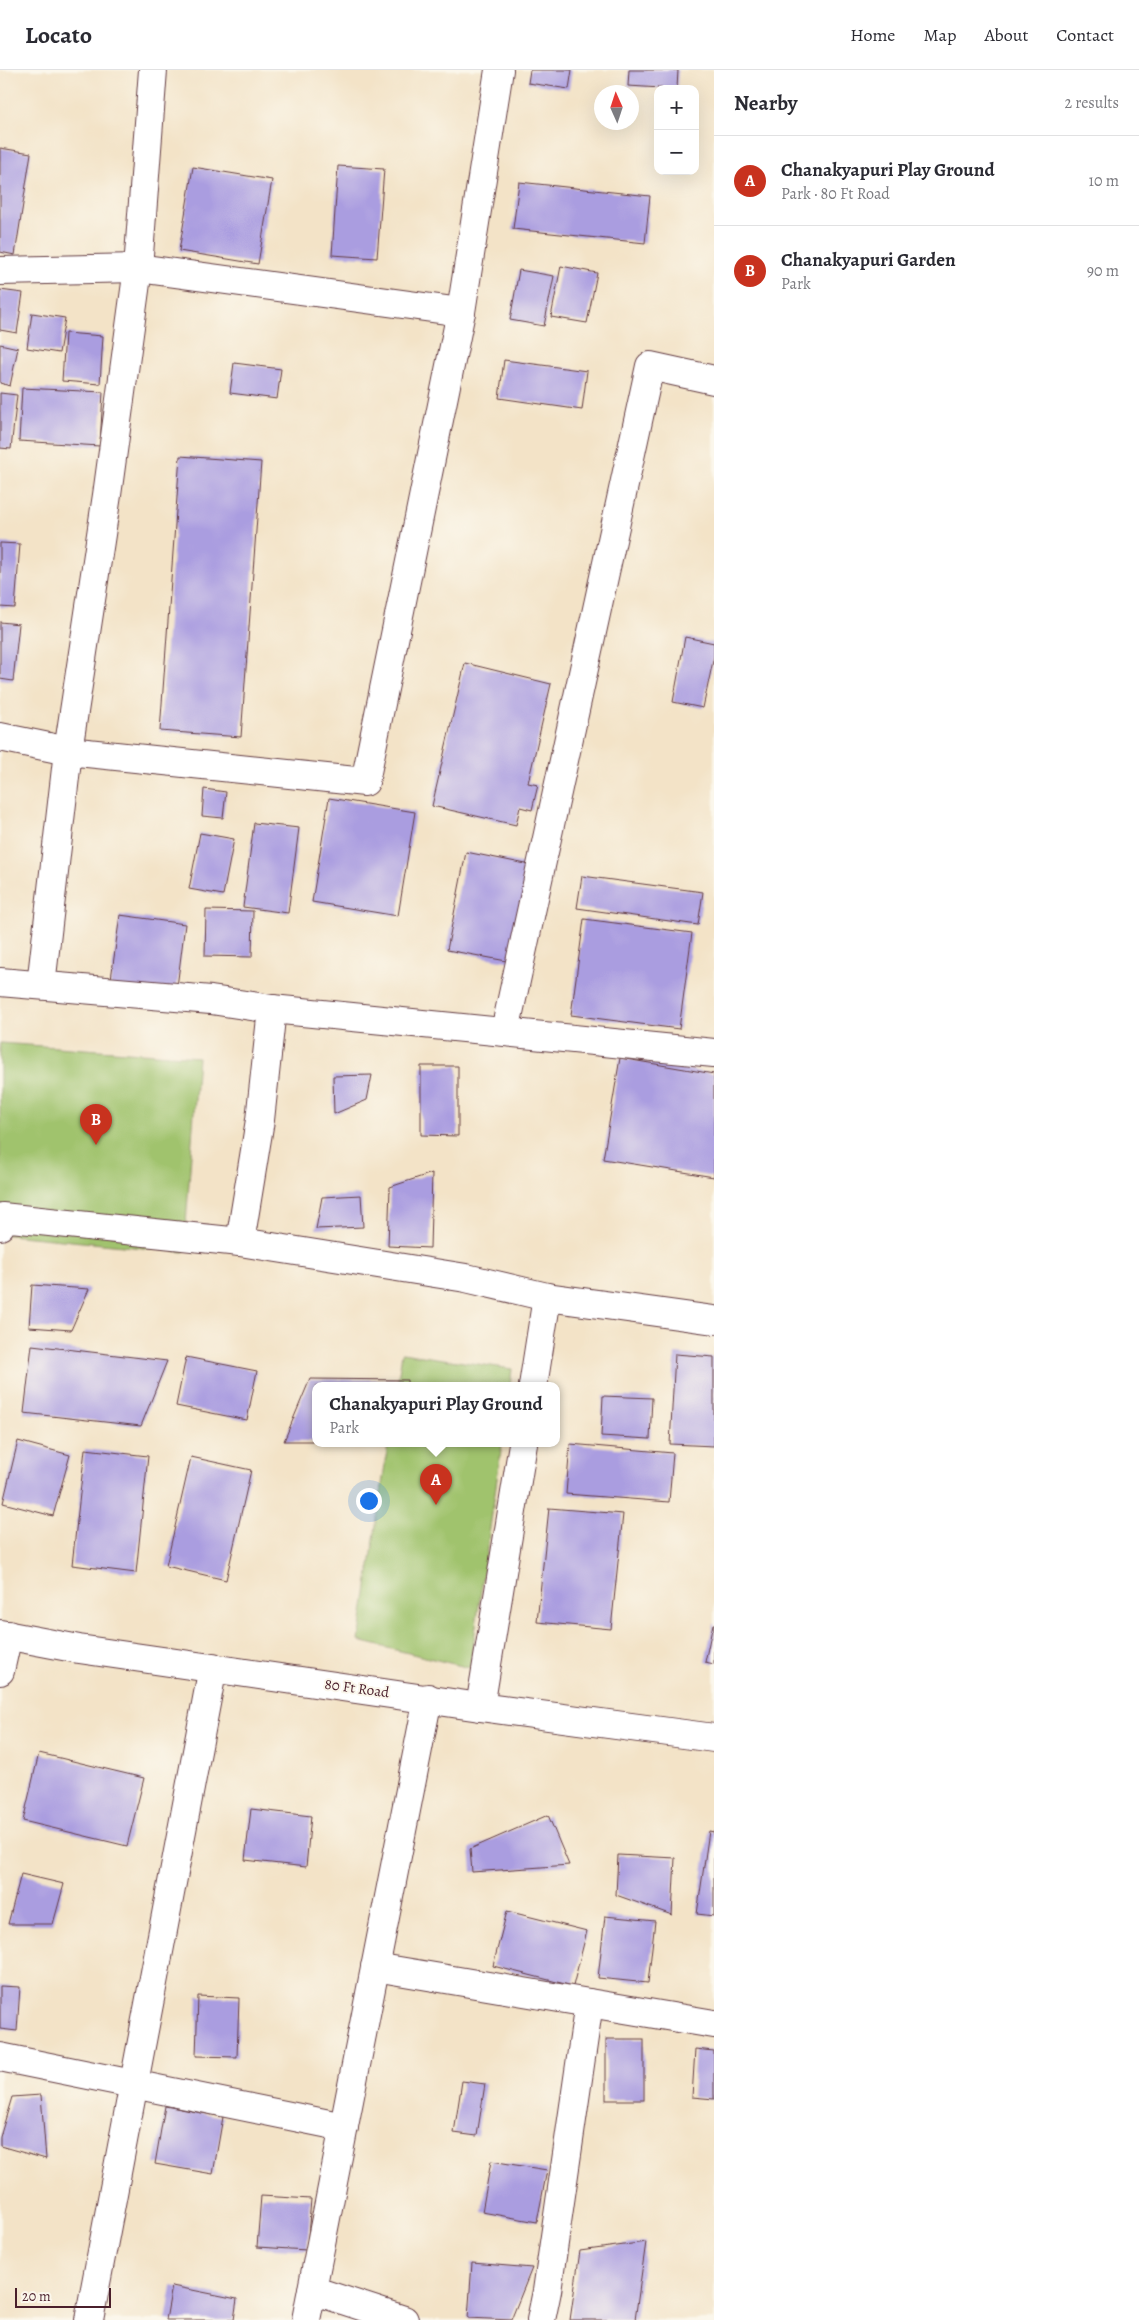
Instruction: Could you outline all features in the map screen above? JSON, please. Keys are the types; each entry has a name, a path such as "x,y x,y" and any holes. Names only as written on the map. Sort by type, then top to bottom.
{"street":[{"path":"41,985 68,751 107,495 138,268 153,70"},
{"path":"0,737 68,751 365,782 460,312 499,70"},
{"path":"0,271 138,268 460,312"},
{"path":"505,1031 650,366 714,380"},
{"path":"0,982 211,1000 272,1009 714,1053"},
{"path":"240,1242 260,1120 272,1009"},
{"path":"1,1220 240,1242 466,1278 547,1297 714,1320"},
{"path":"533,1382 547,1297"},
{"path":"480,1707 523,1447"},
{"path":"0,1671 4,1635"},
{"name":"80 Ft Road","path":"4,1635 79,1649 480,1707 714,1738"},
{"path":"89,2320 213,1668"},
{"path":"306,2320 428,1698"},
{"path":"375,1967 714,2024"},
{"path":"540,2320 547,2291 589,2003"},
{"path":"0,2057 344,2127"},
{"path":"312,2290 404,2320"}],"green space":[{"path":"0,1043 198,1057 184,1252 0,1234"},
{"path":"402,1353 512,1369 510,1382 398,1382"},
{"path":"388,1447 502,1447 470,1668 359,1641"}],"building":[{"path":"530,70 572,70 569,89 528,83"},
{"path":"629,70 678,70 677,85 654,85 654,88 628,85"},
{"path":"0,148 31,153 15,255 0,252"},
{"path":"338,166 384,169 377,258 332,255"},
{"path":"193,167 272,180 258,264 179,251"},
{"path":"519,182 650,196 645,243 513,229"},
{"path":"561,266 597,273 587,323 551,317"},
{"path":"519,270 554,276 544,326 510,320"},
{"path":"0,290 23,293 17,333 0,330"},
{"path":"32,313 65,318 59,353 27,348"},
{"path":"65,333 103,336 100,384 62,381"},
{"path":"0,344 18,348 10,386 0,383"},
{"path":"504,360 587,371 582,410 499,398"},
{"path":"234,363 281,369 277,399 230,393"},
{"path":"22,388 103,392 100,446 19,441"},
{"path":"0,393 17,395 11,449 0,448"},
{"path":"180,456 261,462 241,737 160,731"},
{"path":"0,543 20,544 15,608 0,607"},
{"path":"0,622 19,624 13,681 0,679"},
{"path":"685,637 714,643 714,656 703,708 673,702"},
{"path":"465,663 551,684 528,783 538,785 532,810 520,807 516,825 432,806"},
{"path":"204,789 226,792 223,818 202,816"},
{"path":"329,798 415,812 398,916 312,902"},
{"path":"254,823 299,828 288,913 243,907"},
{"path":"200,833 234,839 223,895 189,889"},
{"path":"466,852 531,865 512,962 447,950"},
{"path":"582,876 703,892 698,925 577,908"},
{"path":"206,910 253,911 252,957 205,956"},
{"path":"120,915 185,924 176,995 110,986"},
{"path":"584,919 692,933 679,1029 571,1015"},
{"path":"620,1058 714,1074 714,1177 603,1159"},
{"path":"421,1066 458,1066 458,1136 421,1135"},
{"path":"372,1075 367,1100 334,1114 333,1076"},
{"path":"432,1173 430,1248 388,1246 390,1187"},
{"path":"361,1195 363,1227 316,1229 322,1197"},
{"path":"32,1285 89,1289 71,1330 29,1327"},
{"path":"32,1345 167,1361 141,1426 24,1413"},
{"path":"675,1354 714,1357 714,1446 670,1444"},
{"path":"186,1357 257,1371 247,1420 176,1406"},
{"path":"310,1379 407,1380 407,1382 312,1382 312,1441 284,1441"},
{"path":"603,1396 652,1398 650,1439 601,1436"},
{"path":"18,1441 70,1455 53,1516 3,1503"},
{"path":"570,1444 673,1453 669,1502 566,1494"},
{"path":"85,1449 148,1456 136,1573 72,1565"},
{"path":"191,1457 251,1470 226,1580 166,1566"},
{"path":"549,1508 623,1514 611,1629 537,1622"},
{"path":"714,1624 714,1664 705,1662"},
{"path":"39,1753 144,1778 127,1846 23,1821"},
{"path":"251,1809 311,1816 306,1867 245,1860"},
{"path":"548,1815 569,1865 472,1872 470,1849"},
{"path":"709,1831 714,1832 714,1916 697,1914"},
{"path":"618,1855 675,1858 672,1915 616,1895"},
{"path":"21,1874 64,1884 53,1924 8,1924"},
{"path":"507,1911 587,1931 573,1986 493,1966"},
{"path":"605,1916 655,1921 648,1983 598,1978"},
{"path":"0,1986 20,1987 17,2031 0,2029"},
{"path":"198,1996 239,1998 237,2057 196,2056"},
{"path":"606,2039 644,2039 644,2100 606,2100"},
{"path":"695,2049 714,2051 714,2099 692,2097"},
{"path":"462,2081 485,2084 477,2136 454,2133"},
{"path":"41,2095 46,2159 0,2146 0,2137 12,2097"},
{"path":"165,2106 223,2117 213,2174 155,2164"},
{"path":"491,2161 547,2170 537,2222 482,2212"},
{"path":"261,2196 311,2199 307,2250 257,2247"},
{"path":"646,2242 635,2320 570,2320 580,2251"},
{"path":"472,2263 532,2268 511,2320 468,2318"},
{"path":"172,2286 237,2299 234,2320 166,2320"}],"place":[{"name":"Chanakyapuri Garden","path":"96,1145"},
{"name":"Chanakyapuri Play Ground","path":"436,1505"}]}
